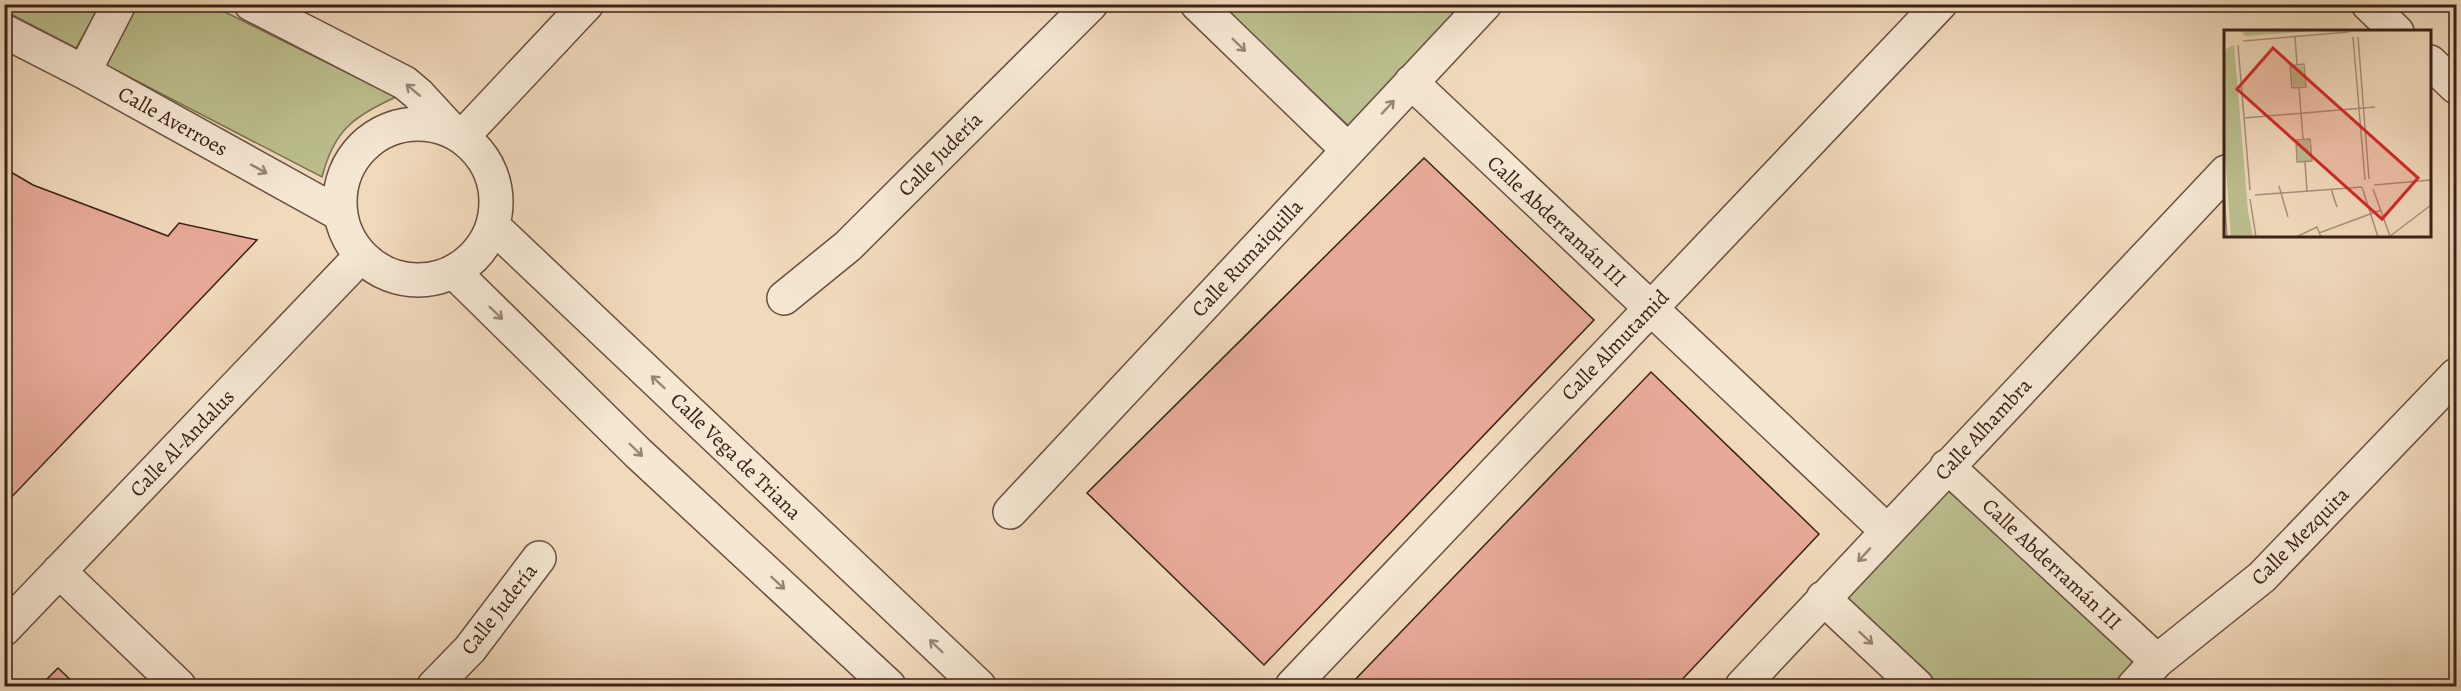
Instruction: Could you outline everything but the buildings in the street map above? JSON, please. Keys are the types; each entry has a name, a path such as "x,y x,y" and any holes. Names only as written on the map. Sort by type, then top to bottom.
{"street":[{"path":"84,72 119,4"},
{"path":"251,4 405,83 458,135 481,154 493,176 497,201 493,226 484,245 471,261 454,272 430,280 405,280 381,272 360,257 347,237 340,213 340,190 347,167 361,148 379,134 401,125 424,124 444,128 458,135"},
{"path":"458,135 587,4"},
{"name":"Calle Judería","path":"784,298 848,246 1091,4"},
{"path":"1197,4 1348,150"},
{"name":"Calle Almutamid","path":"1292,687 1940,4"},
{"path":"2368,4 2395,30"},
{"name":"Calle Rumaiquilla","path":"1010,512 1411,82 1474,8"},
{"name":"Calle Averroes","path":"4,31 84,72 340,213"},
{"path":"2431,63 2457,87"},
{"name":"Calle Abderramán III","path":"1411,82 1887,531"},
{"name":"Calle Alhambra","path":"1742,687 1947,466 2224,174"},
{"name":"Calle Vega de Triana","path":"493,226 979,687"},
{"name":"Calle Al-Andalus","path":"4,629 360,257"},
{"path":"454,272 638,453 889,687"},
{"name":"Calle Mezquita","path":"2134,687 2157,661 2262,577 2457,375"},
{"name":"Calle Abderramán III","path":"1947,466 2157,661"},
{"name":"Calle Judería","path":"434,687 470,649 539,558"},
{"path":"59,571 179,687"},
{"path":"1823,598 1917,687"}],"green space":[{"path":"1447,4 1459,15 1352,129 1218,5"},
{"path":"4,5 100,5 76,48 5,11"},
{"path":"136,5 211,5 396,97 368,111 348,127 333,147 322,177 104,64"},
{"path":"1945,482 2138,661 2114,686 1935,686 1838,596"}]}
